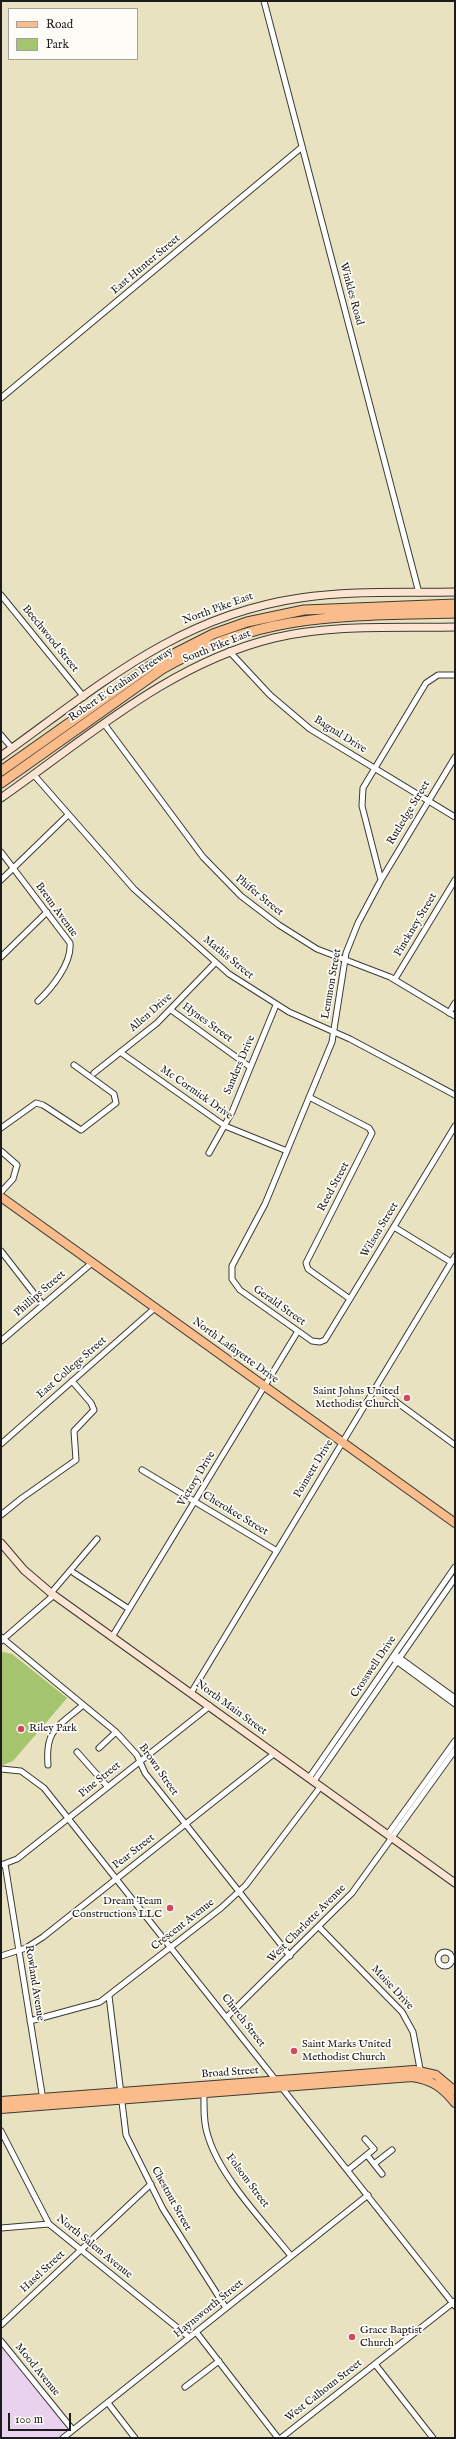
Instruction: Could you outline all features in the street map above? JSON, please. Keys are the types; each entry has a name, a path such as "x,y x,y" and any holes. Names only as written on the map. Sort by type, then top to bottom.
{"highway":[{"name":"Robert E Graham Freeway","path":"1,772 150,666 174,652 218,632 265,617 304,610 455,604"},
{"name":"Robert E Graham Freeway","path":"1,783 162,669 191,653 230,636 263,627 314,618 455,613"}],"main road":[{"name":"North Lafayette Drive","path":"1,1197 455,1523"},
{"name":"Broad Street","path":"1,2109 43,2102 204,2089 277,2080 409,2070 453,2091 455,2102"},
{"name":"Broad Street","path":"204,2089 282,2087 412,2077 421,2075"},
{"name":"Broad Street","path":"1,2101 43,2102"}],"street":[{"name":"Winkles Road","path":"264,1 419,593"},
{"name":"East Hunter Street","path":"1,398 302,147"},
{"name":"North Pike East","path":"1,756 163,643 191,629 237,612 302,597 334,594 455,592"},
{"name":"Beechwood Street","path":"1,595 84,697"},
{"name":"South Pike East","path":"1,798 181,673 230,651 274,638 312,632 455,626"},
{"name":"Bagnal Drive","path":"230,651 270,695 300,721 328,741 455,817"},
{"path":"381,880 362,802 363,788 426,683 438,675 455,675"},
{"name":"Phifer Street","path":"105,725 190,840 230,886 260,912 302,941 323,952 395,980 455,1016"},
{"path":"1,735 12,748"},
{"name":"Rutledge Street","path":"381,880 455,757"},
{"name":"Mathis Street","path":"34,775 134,889 215,963 276,1005 334,1032 455,1095"},
{"path":"1,880 68,814"},
{"name":"Breun Avenue","path":"1,852 69,941 70,952 55,981 38,1001"},
{"name":"Lemmon Street","path":"232,1279 232,1266 263,1210 310,1097 334,1032 344,960 353,935 381,880"},
{"name":"Pinckney Street","path":"395,980 455,880"},
{"path":"1,957 47,912"},
{"name":"Allen Drive","path":"94,1072 171,1010 215,963"},
{"path":"449,1013 455,1003"},
{"name":"Sanders Drive","path":"208,1153 224,1126 276,1005"},
{"name":"Hynes Street","path":"171,1010 250,1067"},
{"name":"Mc Cormick Drive","path":"120,1052 224,1126 287,1151"},
{"path":"1,1128 36,1103 43,1105 81,1130 116,1103 114,1094 74,1065"},
{"name":"Reed Street","path":"310,1097 369,1128 372,1133 307,1261 308,1269 350,1299"},
{"name":"Wilson Street","path":"320,1342 327,1338 455,1126"},
{"path":"1,1151 15,1161 17,1165 13,1179 1,1192"},
{"path":"394,1227 451,1262"},
{"path":"1,1251 42,1305"},
{"name":"Poinsett Drive","path":"191,1693 455,1256"},
{"name":"Phillips Street","path":"1,1341 93,1262"},
{"name":"Gerald Street","path":"232,1279 240,1290 312,1341 320,1342"},
{"name":"East College Street","path":"1,1444 156,1307"},
{"name":"Victory Drive","path":"112,1637 298,1331"},
{"path":"1,1515 28,1493 76,1460 74,1431 94,1410 72,1381"},
{"path":"376,1387 455,1445"},
{"name":"Cherokee Street","path":"142,1470 277,1551"},
{"path":"2,1639 53,1594 97,1539"},
{"name":"North Main Street","path":"1,1543 24,1570 53,1594 455,1883"},
{"name":"Crosswell Drive","path":"397,1656 455,1567"},
{"path":"74,1573 129,1609"},
{"name":"Crosswell Drive","path":"311,1779 397,1656 455,1578"},
{"path":"444,1583 455,1591"},
{"name":"Brown Street","path":"2,1639 116,1732 140,1761 145,1772 290,1956"},
{"path":"455,1698 397,1656 396,1662 455,1704"},
{"name":"Crosswell Drive","path":"311,1779 396,1662"},
{"path":"48,1765 47,1744 51,1735 84,1705"},
{"name":"Pine Street","path":"3,1865 17,1859 210,1706"},
{"path":"99,1748 116,1732"},
{"path":"390,1836 455,1742"},
{"path":"390,1836 455,1750"},
{"path":"77,1752 108,1787"},
{"name":"Pear Street","path":"1,1956 19,1951 43,1937 275,1753"},
{"name":"Church Street","path":"1,1769 12,1769 32,1777 44,1788 454,2303"},
{"name":"Crescent Avenue","path":"30,2021 90,2006 109,1996 171,1948 240,1892 321,1786"},
{"name":"West Charlotte Avenue","path":"227,2017 352,1893 390,1836"},
{"name":"Rowland Avenue","path":"3,1865 19,1951 43,2102"},
{"name":"Moise Drive","path":"319,1927 402,2012 413,2032 421,2075"},
{"path":"450,1964 455,1968"},
{"path":"109,1996 120,2096"},
{"name":"Folsom Street","path":"204,2089 207,2135 219,2162 291,2256"},
{"name":"Chestnut Street","path":"120,2096 126,2136 173,2225 226,2308"},
{"name":"North Salem Avenue","path":"1,2131 49,2224 189,2337"},
{"path":"348,2170 374,2150 365,2139"},
{"path":"374,2164 392,2150"},
{"path":"367,2155 382,2174"},
{"name":"Hasel Street","path":"1,2325 151,2184"},
{"name":"Haynsworth Street","path":"63,2438 368,2195"},
{"path":"1,2228 49,2224"},
{"name":"West Calhoun Street","path":"280,2438 454,2303"},
{"path":"196,2332 280,2438"},
{"name":"Mood Avenue","path":"1,2341 73,2430"},
{"path":"185,2387 219,2361"},
{"path":"375,2364 433,2438"},
{"path":"108,2403 135,2438"}],"shaded area":[{"path":"1,2341 73,2430 63,2438 1,2438"}],"green space":[{"name":"Riley Park","path":"1,1653 12,1654 67,1698 13,1761 3,1765 1,1764"}],"place":[{"name":"Saint Johns United Methodist Church","path":"407,1398"},
{"name":"Riley Park","path":"21,1729"},
{"name":"Dream Team Constructions LLC","path":"170,1908"},
{"name":"Saint Marks United Methodist Church","path":"294,2051"},
{"name":"Grace Baptist Church","path":"352,2337"}]}
